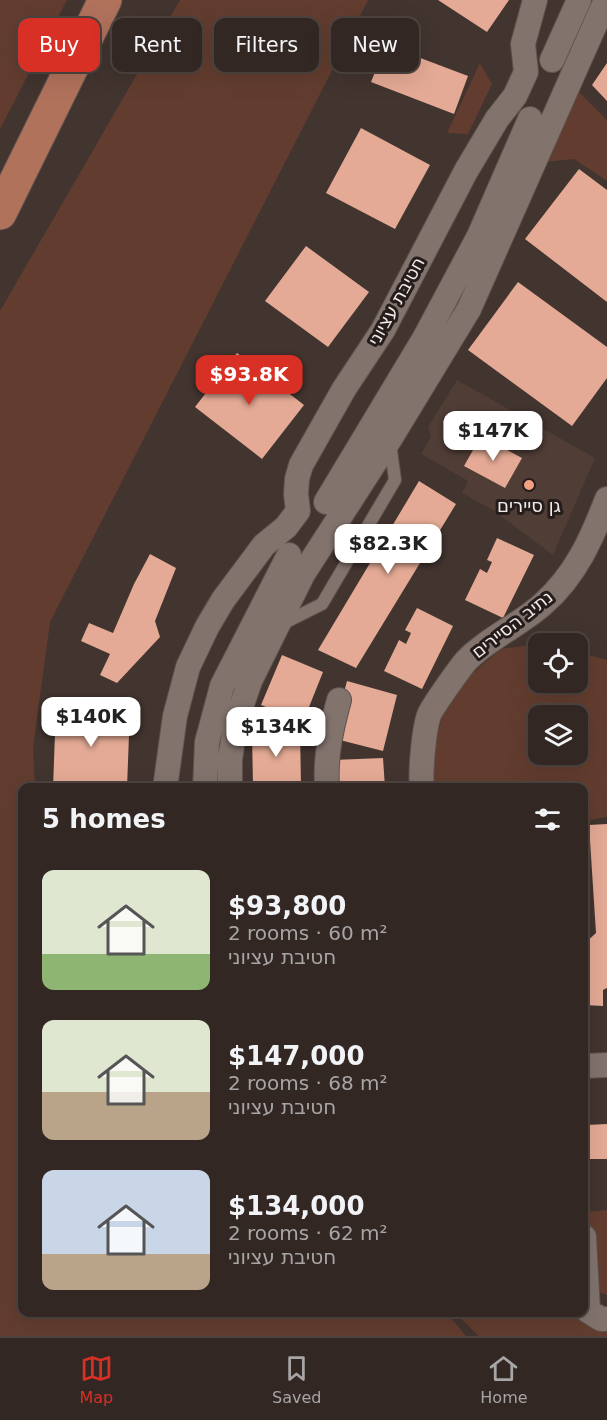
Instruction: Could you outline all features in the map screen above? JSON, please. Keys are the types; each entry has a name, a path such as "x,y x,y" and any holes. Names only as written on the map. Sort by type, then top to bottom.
{"main road":[{"path":"0,213 105,0"}],"street":[{"name":"חטיבת עציוני","path":"296,565 292,519 301,465 344,389 382,330 466,171 497,119 515,96 526,72 523,44 535,0"},
{"path":"552,60 579,0"},
{"path":"336,504 390,439 469,309 606,0"},
{"path":"526,72 552,60 577,64"},
{"path":"515,96 544,140"},
{"path":"205,783 207,742 222,686 336,504 479,236 531,119"},
{"name":"נתיב הסיירים","path":"421,783 420,774 430,714 465,662 543,604 573,572 592,539 607,499"},
{"path":"166,783 175,716 188,667 223,600 264,545 292,519 313,504 336,504"},
{"path":"230,783 230,759 236,722 249,681 276,627 296,565"},
{"path":"327,783 330,732 339,700"},
{"path":"588,1066 607,1065"},
{"path":"588,1311 601,1319 607,1319"}],"lane":[{"path":"276,627 322,604 395,480 390,439"}],"shaded area":[{"path":"0,0 67,0 58,18 18,18 18,72 30,72 0,129"},
{"path":"180,0 368,0 359,18 331,18 331,72 50,622 33,748 35,783 18,783 18,1317 450,1317 466,1336 0,1336 0,311 138,72 202,72 202,18 170,18"},
{"path":"480,63 492,84 468,134 447,133"},
{"path":"575,88 607,120 607,181 574,159 544,162"},
{"name":"גן סיירים","path":"457,380 595,458 553,555 493,510 462,493 468,481 421,454 431,437 428,427"},
{"path":"528,646 528,693 588,693 588,655 607,660 607,817 588,820 588,783 433,783 432,755 445,707 467,678 501,649"},
{"path":"607,1210 607,1295 595,1291 588,1212"},
{"path":"459,1317 579,1317 607,1327 607,1336 479,1336"}],"building":[{"path":"438,0 509,0 487,32"},
{"path":"419,57 468,76 454,114 371,82 375,72 419,72"},
{"path":"607,63 607,101 592,85"},
{"path":"361,128 430,165 395,229 326,193"},
{"path":"579,169 607,190 607,302 525,239"},
{"path":"306,246 369,292 328,347 265,301"},
{"path":"518,282 607,347 607,378 572,426 468,350"},
{"path":"237,353 304,405 262,459 195,407"},
{"path":"481,436 522,458 505,488 464,466"},
{"path":"419,481 456,504 356,668 318,650"},
{"path":"497,538 534,555 503,618 465,600 480,569 487,573 492,562 487,560"},
{"path":"150,554 176,568 155,621 160,637 117,683 100,675 110,654 81,641 89,623 113,633"},
{"path":"417,608 453,626 422,689 384,671 399,640 406,644 411,633 405,630"},
{"path":"282,655 323,672 303,722 261,705"},
{"path":"347,681 397,695 383,751 332,738"},
{"path":"56,707 130,709 127,783 53,783"},
{"path":"300,731 301,783 253,783 252,732"},
{"path":"383,758 385,783 335,783 333,760"},
{"path":"607,824 607,988 603,990 603,1006 588,1005 588,940 596,933 589,825"},
{"path":"607,1124 607,1159 588,1159 588,1125"}],"place":[{"name":"גן סיירים","path":"529,485"}]}
